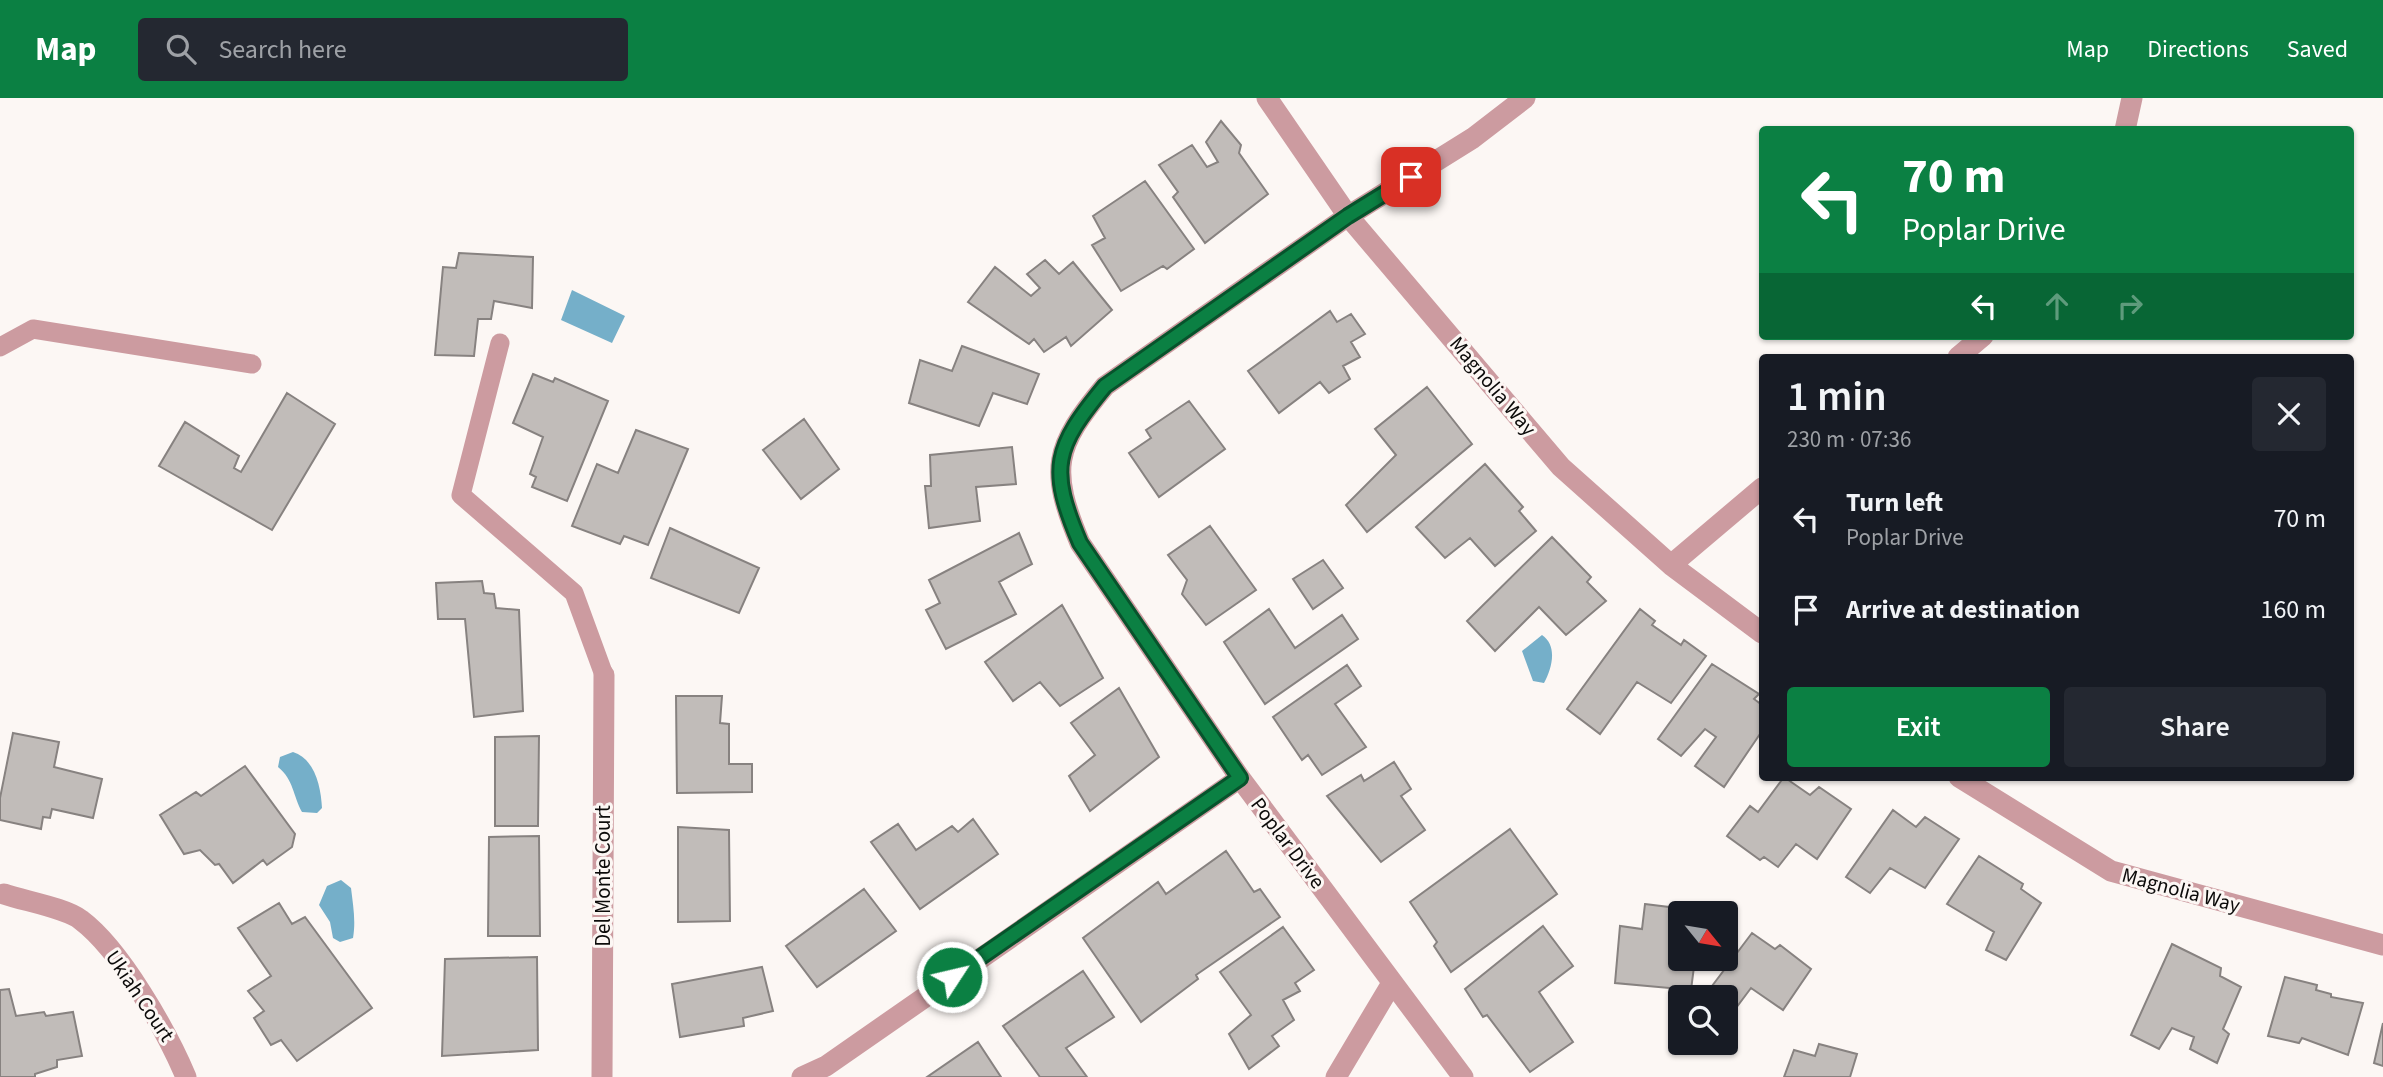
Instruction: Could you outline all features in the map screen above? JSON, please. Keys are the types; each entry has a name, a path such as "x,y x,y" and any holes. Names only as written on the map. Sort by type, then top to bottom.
{"street":[{"name":"Magnolia Way","path":"1267,98 1348,216 1562,467 1671,565 1759,631"},
{"name":"Poplar Drive","path":"1463,1077 1240,778 1080,543 1062,500 1060,460 1078,419 1105,386 1348,216 1474,138 1525,98"},
{"path":"2126,126 2132,98"},
{"path":"1962,354 1978,340"},
{"path":"1671,565 1759,491"},
{"name":"Del Monte Court","path":"602,1077 604,675"},
{"path":"802,1077 826,1066 1240,778"},
{"name":"Magnolia Way","path":"1965,781 2111,871 2383,945"},
{"name":"Ukiah Court","path":"4,894 80,919 114,953 174,1047 186,1077"},
{"path":"1336,1077 1392,983"}],"lane":[{"path":"0,347 33,329 253,364"},
{"path":"500,343 461,495 574,593 604,675"}],"water":[{"path":"572,290 625,316 612,343 561,320"},
{"path":"1542,635 1552,651 1551,664 1544,683 1533,681 1522,651"},
{"path":"293,752 312,767 322,808 317,813 302,812 290,783 278,767 280,757"},
{"path":"341,880 351,888 354,925 353,938 340,942 333,938 330,922 319,905 327,886"}],"building":[{"path":"1221,121 1241,145 1239,153 1268,194 1205,243 1173,197 1178,192 1159,165 1192,145 1207,167 1218,162 1206,142"},
{"path":"1145,181 1194,249 1167,269 1163,266 1121,291 1092,245 1105,238 1093,216"},
{"path":"459,253 533,257 532,308 494,301 491,319 478,319 474,356 435,355 443,267 456,268"},
{"path":"1045,260 1059,274 1073,262 1112,310 1071,346 1066,337 1044,352 1034,339 1029,344 968,302 995,267 1031,296 1040,288 1027,274"},
{"path":"1330,311 1337,322 1351,314 1365,334 1351,342 1360,357 1343,366 1350,379 1329,393 1320,382 1279,413 1248,371"},
{"path":"962,346 1039,374 1027,404 993,393 979,426 909,403 920,360 952,371"},
{"path":"533,374 553,382 555,378 608,401 567,501 532,487 536,477 530,474 543,437 513,423"},
{"path":"1427,387 1472,444 1367,532 1346,505 1396,455 1375,429"},
{"path":"287,393 335,424 272,530 159,466 185,422 239,456 234,468 241,472"},
{"path":"1189,401 1225,449 1159,497 1129,453 1151,438 1146,430"},
{"path":"804,419 839,469 801,499 763,450"},
{"path":"636,430 688,449 648,545 624,536 620,544 572,526 597,464 618,473"},
{"path":"1012,447 1016,484 976,487 980,521 929,528 925,486 931,486 930,455"},
{"path":"1485,464 1523,507 1519,511 1536,531 1495,566 1470,538 1445,558 1416,527"},
{"path":"1210,526 1256,590 1206,625 1182,594 1187,580 1168,555"},
{"path":"670,528 759,568 739,613 651,578"},
{"path":"1019,533 1032,564 999,582 1016,614 946,649 926,610 940,603 929,580"},
{"path":"1552,537 1591,577 1587,582 1606,601 1566,635 1539,607 1495,651 1467,621"},
{"path":"1323,560 1343,588 1313,609 1293,579"},
{"path":"482,581 484,593 494,594 496,608 519,610 523,711 474,717 465,619 438,619 436,583"},
{"path":"1062,605 1103,678 1060,706 1040,682 1013,701 985,662"},
{"path":"1269,609 1295,648 1342,615 1358,639 1265,704 1224,642"},
{"path":"1640,609 1655,621 1652,625 1681,645 1684,640 1706,656 1671,703 1637,682 1600,734 1567,709"},
{"path":"1712,664 1759,694 1754,699 1759,703 1759,735 1724,787 1695,766 1716,737 1705,729 1681,756 1658,739"},
{"path":"1347,665 1361,686 1335,704 1366,747 1322,775 1308,755 1302,760 1273,717"},
{"path":"1119,688 1159,757 1090,811 1069,776 1095,755 1071,723"},
{"path":"676,696 722,696 720,723 729,724 729,764 752,764 752,792 677,793"},
{"path":"13,733 59,742 54,767 102,779 93,818 52,809 50,818 43,817 41,829 0,820 0,798"},
{"path":"539,736 538,826 495,826 495,737"},
{"path":"1394,762 1411,789 1401,796 1425,830 1381,862 1327,796 1361,775 1364,781"},
{"path":"245,766 295,834 292,847 267,865 263,860 233,883 219,864 215,865 200,850 184,854 160,815 196,792 201,796"},
{"path":"1781,781 1790,781 1810,795 1819,787 1851,809 1817,859 1796,844 1778,867 1764,857 1760,860 1727,836 1750,806 1758,812"},
{"path":"1893,810 1916,827 1925,817 1959,839 1925,888 1890,868 1870,893 1846,877"},
{"path":"973,819 998,854 920,909 871,842 898,824 916,850 952,826 958,832"},
{"path":"678,827 729,830 730,921 678,922"},
{"path":"1510,829 1557,894 1451,972 1434,946 1437,942 1410,902"},
{"path":"539,836 540,936 488,936 489,837"},
{"path":"1226,851 1254,892 1260,889 1280,917 1196,975 1198,979 1141,1022 1083,938 1158,882 1166,894"},
{"path":"1979,856 2023,884 2021,889 2041,903 2006,960 1986,950 1994,932 1947,904"},
{"path":"864,889 896,931 817,987 786,946"},
{"path":"279,903 292,924 305,917 372,1008 297,1061 281,1040 271,1045 254,1018 264,1011 248,991 271,976 238,928"},
{"path":"1645,904 1668,907 1668,971 1693,971 1692,985 1668,985 1668,988 1615,983 1620,926 1642,929"},
{"path":"1543,926 1573,966 1539,992 1573,1042 1530,1072 1487,1015 1483,1017 1465,989"},
{"path":"1283,927 1314,970 1295,983 1300,991 1283,1000 1294,1020 1272,1036 1279,1046 1249,1069 1229,1034 1251,1015 1220,972"},
{"path":"1752,933 1775,949 1780,945 1811,969 1783,1010 1751,988 1738,1005 1738,985 1713,985 1723,971 1738,971 1738,952"},
{"path":"2172,944 2221,968 2220,976 2241,987 2223,1029 2229,1034 2217,1063 2190,1049 2194,1037 2172,1028 2159,1049 2131,1035"},
{"path":"537,957 538,1050 442,1056 445,959"},
{"path":"762,967 773,1011 743,1018 744,1026 680,1037 672,984"},
{"path":"1083,971 1114,1017 1066,1048 1087,1077 1040,1077 1003,1026"},
{"path":"2285,977 2317,985 2316,990 2331,994 2331,997 2363,1003 2348,1055 2302,1038 2299,1043 2268,1036"},
{"path":"9,989 16,1016 44,1012 46,1016 73,1012 82,1056 57,1060 57,1067 35,1074 35,1077 0,1077 0,990"},
{"path":"2383,1023 2383,1066 2374,1063"},
{"path":"978,1042 1001,1077 927,1077"},
{"path":"1819,1044 1857,1054 1850,1077 1784,1077 1794,1050 1815,1056"}],"route":[{"path":"952,977 1240,778 1080,543 1062,500 1060,460 1078,419 1105,386 1348,216 1411,177"}]}
